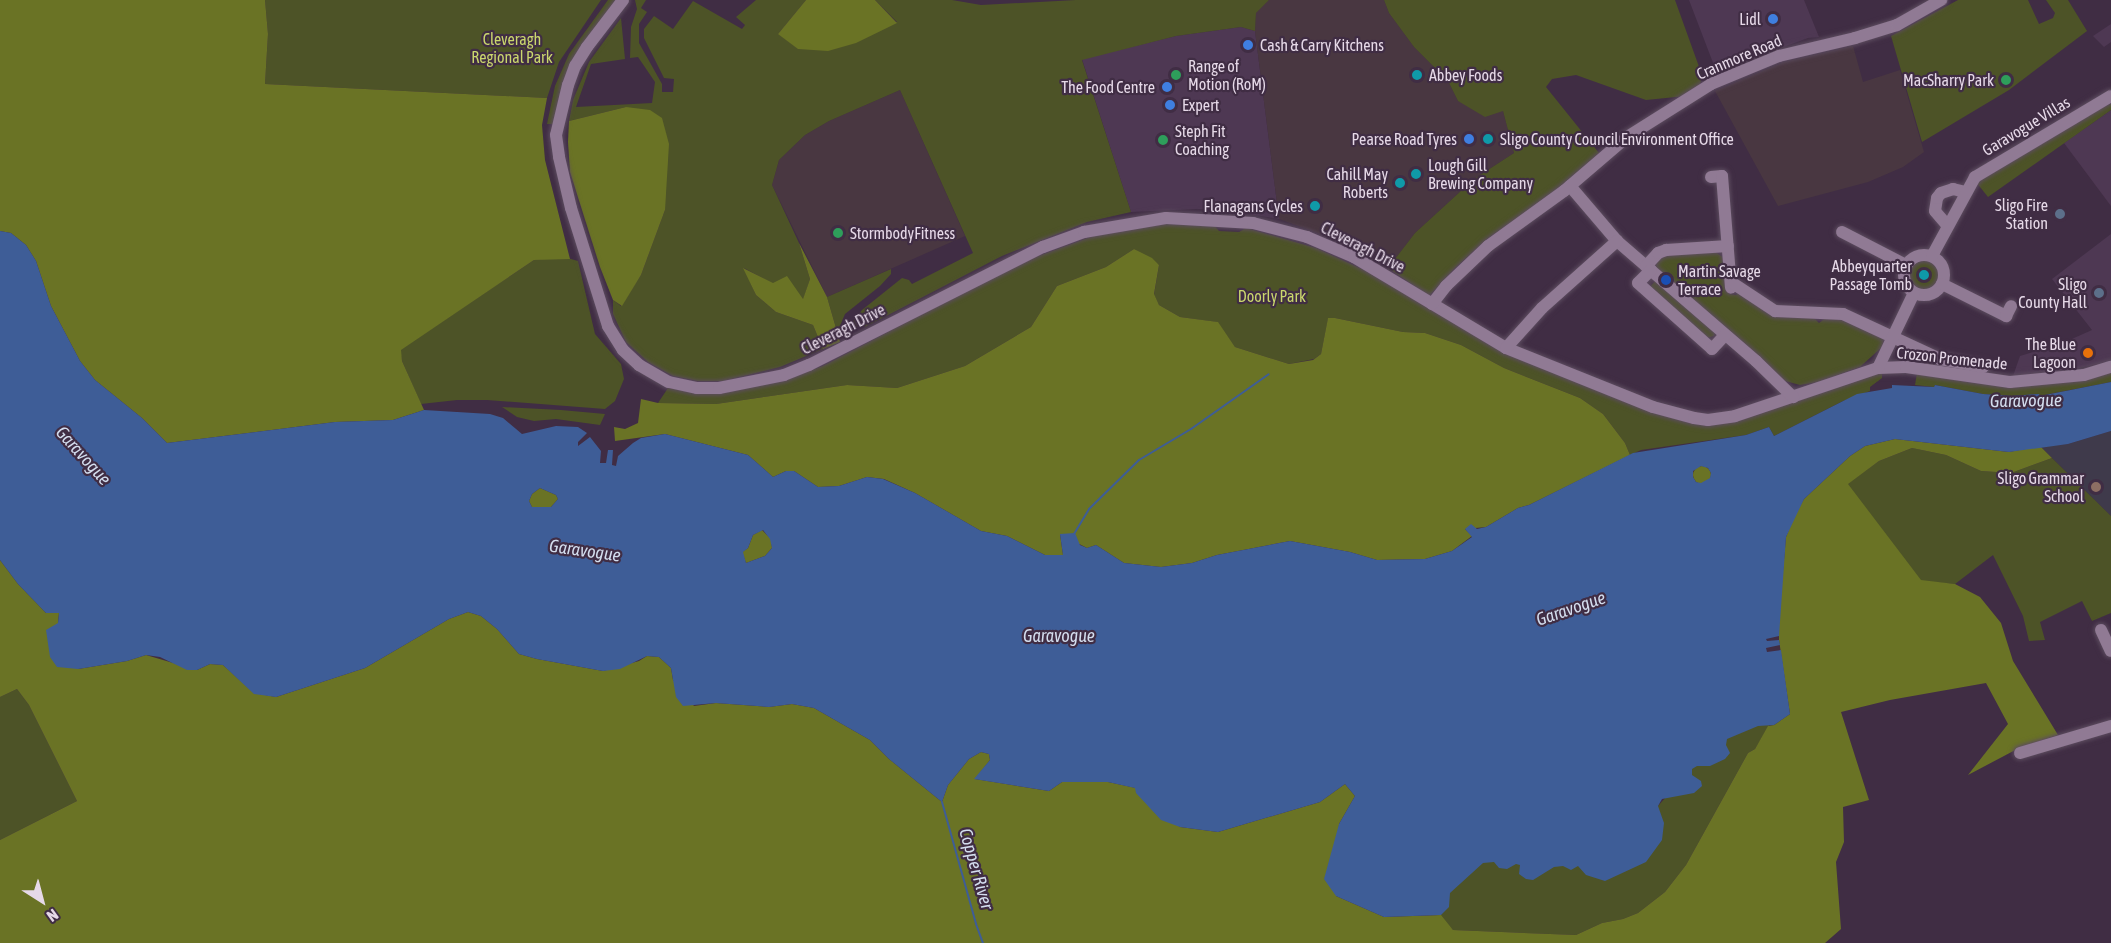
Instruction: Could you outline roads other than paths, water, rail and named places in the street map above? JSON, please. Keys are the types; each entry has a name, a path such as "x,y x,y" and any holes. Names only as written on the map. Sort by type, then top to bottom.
{"street":[{"name":"Cleveragh Drive","path":"623,0 587,46 571,76 556,135 571,208 608,326 623,350 639,365 669,382 697,388 719,388 784,375 809,365 1043,247 1084,232 1166,218 1252,223 1300,234 1354,257 1432,304"},
{"name":"Cranmore Road","path":"1570,186 1627,137 1711,84 1779,56 1855,38 1897,25 1941,0"},
{"name":"Garavogue Villas","path":"1932,256 1975,177 1991,165 2111,96"},
{"path":"1711,177 1722,176 1731,286 1774,311 1843,314 1940,359 1983,367"},
{"path":"1570,186 1617,241 1779,381 1793,397 1735,416 1708,420 1694,418 1653,407 1506,348 1432,304 1446,286 1488,246 1570,186"},
{"path":"1947,225 1935,211 1937,198 1941,193 1953,189 1965,192"},
{"path":"1842,232 1906,265"},
{"path":"1506,348 1542,308 1617,241"},
{"path":"1725,335 1712,349 1638,283 1658,253 1666,250 1728,246"},
{"path":"1918,255 1932,256 1942,266 1944,274 1942,284 1929,294 1914,293 1904,280 1906,265 1918,255"},
{"path":"1942,284 2006,316 2011,306"},
{"path":"1878,368 1914,293"},
{"name":"Crozon Promenade","path":"1793,397 1878,368 1906,367 2010,382 2084,375 2111,367"},
{"path":"2101,630 2111,651"},
{"path":"2020,753 2111,726"}],"water":[{"name":"Garavogue","path":"0,231 11,233 26,245 36,261 51,306 80,361 95,380 142,418 167,443 335,422 393,420 424,410 490,414 503,418 522,434 556,426 578,427 587,433 578,442 578,446 590,437 601,451 600,463 606,463 608,450 613,450 612,465 616,466 618,456 633,443 641,438 665,434 748,455 773,477 786,471 794,471 818,487 839,486 867,477 883,479 915,493 981,531 1007,536 1045,555 1063,555 1060,534 1075,533 1080,545 1087,548 1096,545 1124,563 1161,567 1192,563 1217,555 1290,541 1350,552 1377,560 1425,559 1452,551 1472,537 1465,529 1471,524 1477,529 1486,527 1518,508 1529,505 1633,453 1746,435 1769,427 1774,436 1857,394 1892,388 1892,385 1934,387 1935,385 1983,394 2012,396 2039,394 2040,396 2111,382 2111,431 2068,444 2009,452 1895,439 1865,446 1850,456 1804,499 1786,537 1779,636 1766,639 1767,641 1779,640 1780,645 1766,648 1767,652 1781,650 1790,714 1774,725 1758,726 1727,739 1726,745 1730,753 1725,759 1710,766 1697,766 1692,769 1692,775 1701,781 1702,786 1694,793 1662,799 1658,806 1664,823 1662,840 1646,862 1605,881 1586,875 1578,866 1571,870 1563,866 1554,867 1533,880 1526,879 1519,874 1520,865 1516,864 1507,869 1499,868 1494,862 1483,863 1450,893 1449,907 1441,915 1384,917 1336,896 1324,879 1339,824 1355,796 1345,784 1320,802 1218,832 1180,827 1161,820 1136,793 1135,788 1108,782 1062,782 1049,791 974,779 990,760 989,754 981,752 969,759 948,785 942,802 889,759 870,740 814,708 792,704 769,707 716,703 683,706 676,697 671,668 659,657 647,656 620,669 603,671 537,659 519,654 497,629 481,616 468,612 449,619 365,668 276,697 254,694 223,665 210,664 197,670 187,670 160,657 146,655 127,661 78,669 57,667 50,657 46,630 58,623 59,613 46,613 18,584 0,560","holes":["1701,466 1708,468 1711,473 1710,478 1701,483 1696,482 1693,477 1693,471","540,488 556,495 558,499 551,507 532,507 529,501 532,494","763,530 770,539 772,548 765,556 746,563 743,552 748,548 753,535"]}],"waterway":[{"path":"1074,534 1089,509 1139,460 1191,429 1269,374"},
{"name":"Copper River","path":"942,802 983,943"}],"place":[{"name":"Lidl","path":"1773,19"},
{"name":"Cash & Carry Kitchens","path":"1248,45"},
{"name":"Range of Motion (RoM)","path":"1176,75"},
{"name":"Abbey Foods","path":"1417,75"},
{"name":"MacSharry Park","path":"2006,80"},
{"name":"The Food Centre","path":"1167,87"},
{"name":"Expert","path":"1170,105"},
{"name":"Pearse Road Tyres","path":"1469,139"},
{"name":"Sligo County Council Environment Office","path":"1488,139"},
{"name":"Steph Fit Coaching","path":"1163,140"},
{"name":"Lough Gill Brewing Company","path":"1416,174"},
{"name":"Cahill May Roberts","path":"1400,183"},
{"name":"Flanagans Cycles","path":"1315,206"},
{"name":"Sligo Fire Station","path":"2060,214"},
{"name":"StormbodyFitness","path":"838,233"},
{"name":"Abbeyquarter Passage Tomb","path":"1924,275"},
{"name":"Martin Savage Terrace","path":"1666,280"},
{"name":"Sligo County Hall","path":"2099,293"},
{"name":"The Blue Lagoon","path":"2088,353"},
{"name":"Sligo Grammar School","path":"2096,487"}],"park label":[{"name":"Cleveragh Regional Park","path":"512,48"},
{"name":"Doorly Park","path":"1272,296"}]}
